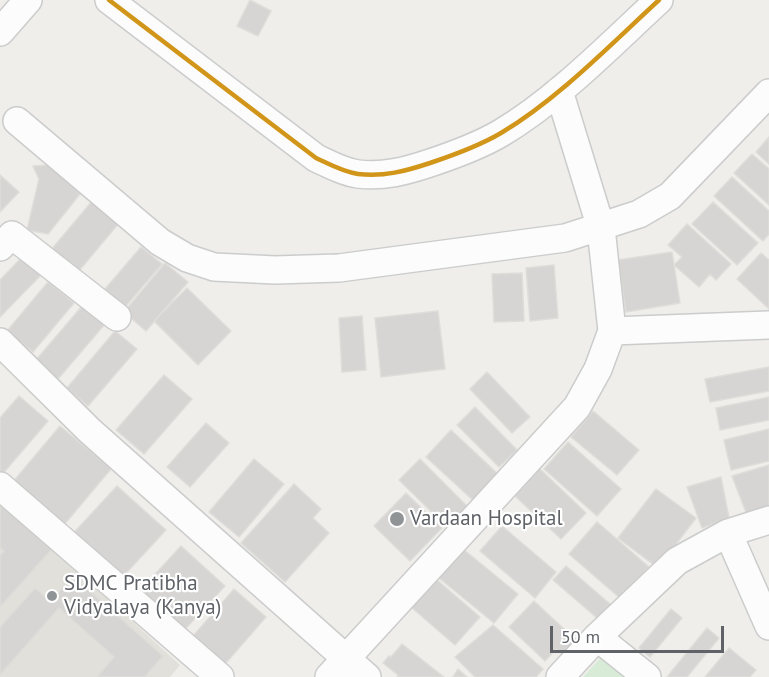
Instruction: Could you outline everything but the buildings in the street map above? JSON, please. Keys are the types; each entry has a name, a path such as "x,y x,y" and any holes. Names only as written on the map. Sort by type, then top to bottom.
{"street":[{"path":"0,32 28,0"},
{"path":"109,0 316,158 357,174 381,175 405,172 453,155 501,133 559,91 659,0"},
{"path":"337,667 577,407 598,369 612,331 601,228 559,91"},
{"path":"18,121 160,242 187,258 214,267 275,270 339,268 565,238 639,214 670,196 769,93"},
{"path":"0,248 12,235 117,317"},
{"path":"612,331 769,327"},
{"path":"0,342 337,667 367,677"},
{"path":"0,486 220,677"},
{"path":"560,677 597,637 677,561 728,533 769,520"},
{"path":"728,533 769,626"},
{"path":"597,637 647,677"}],"shaded area":[{"name":"SDMC Pratibha Vidyalaya (Kanya)","path":"13,512 180,665 170,677 0,677 0,526"}],"green space":[{"path":"606,652 635,677 583,677"}],"transit line":[{"path":"109,0 316,158 347,172 368,175 395,173 421,166 466,150 501,133 563,88 659,0"}],"place":[{"name":"Vardaan Hospital","path":"397,519"},
{"name":"SDMC Pratibha Vidyalaya (Kanya)","path":"52,596"}]}
